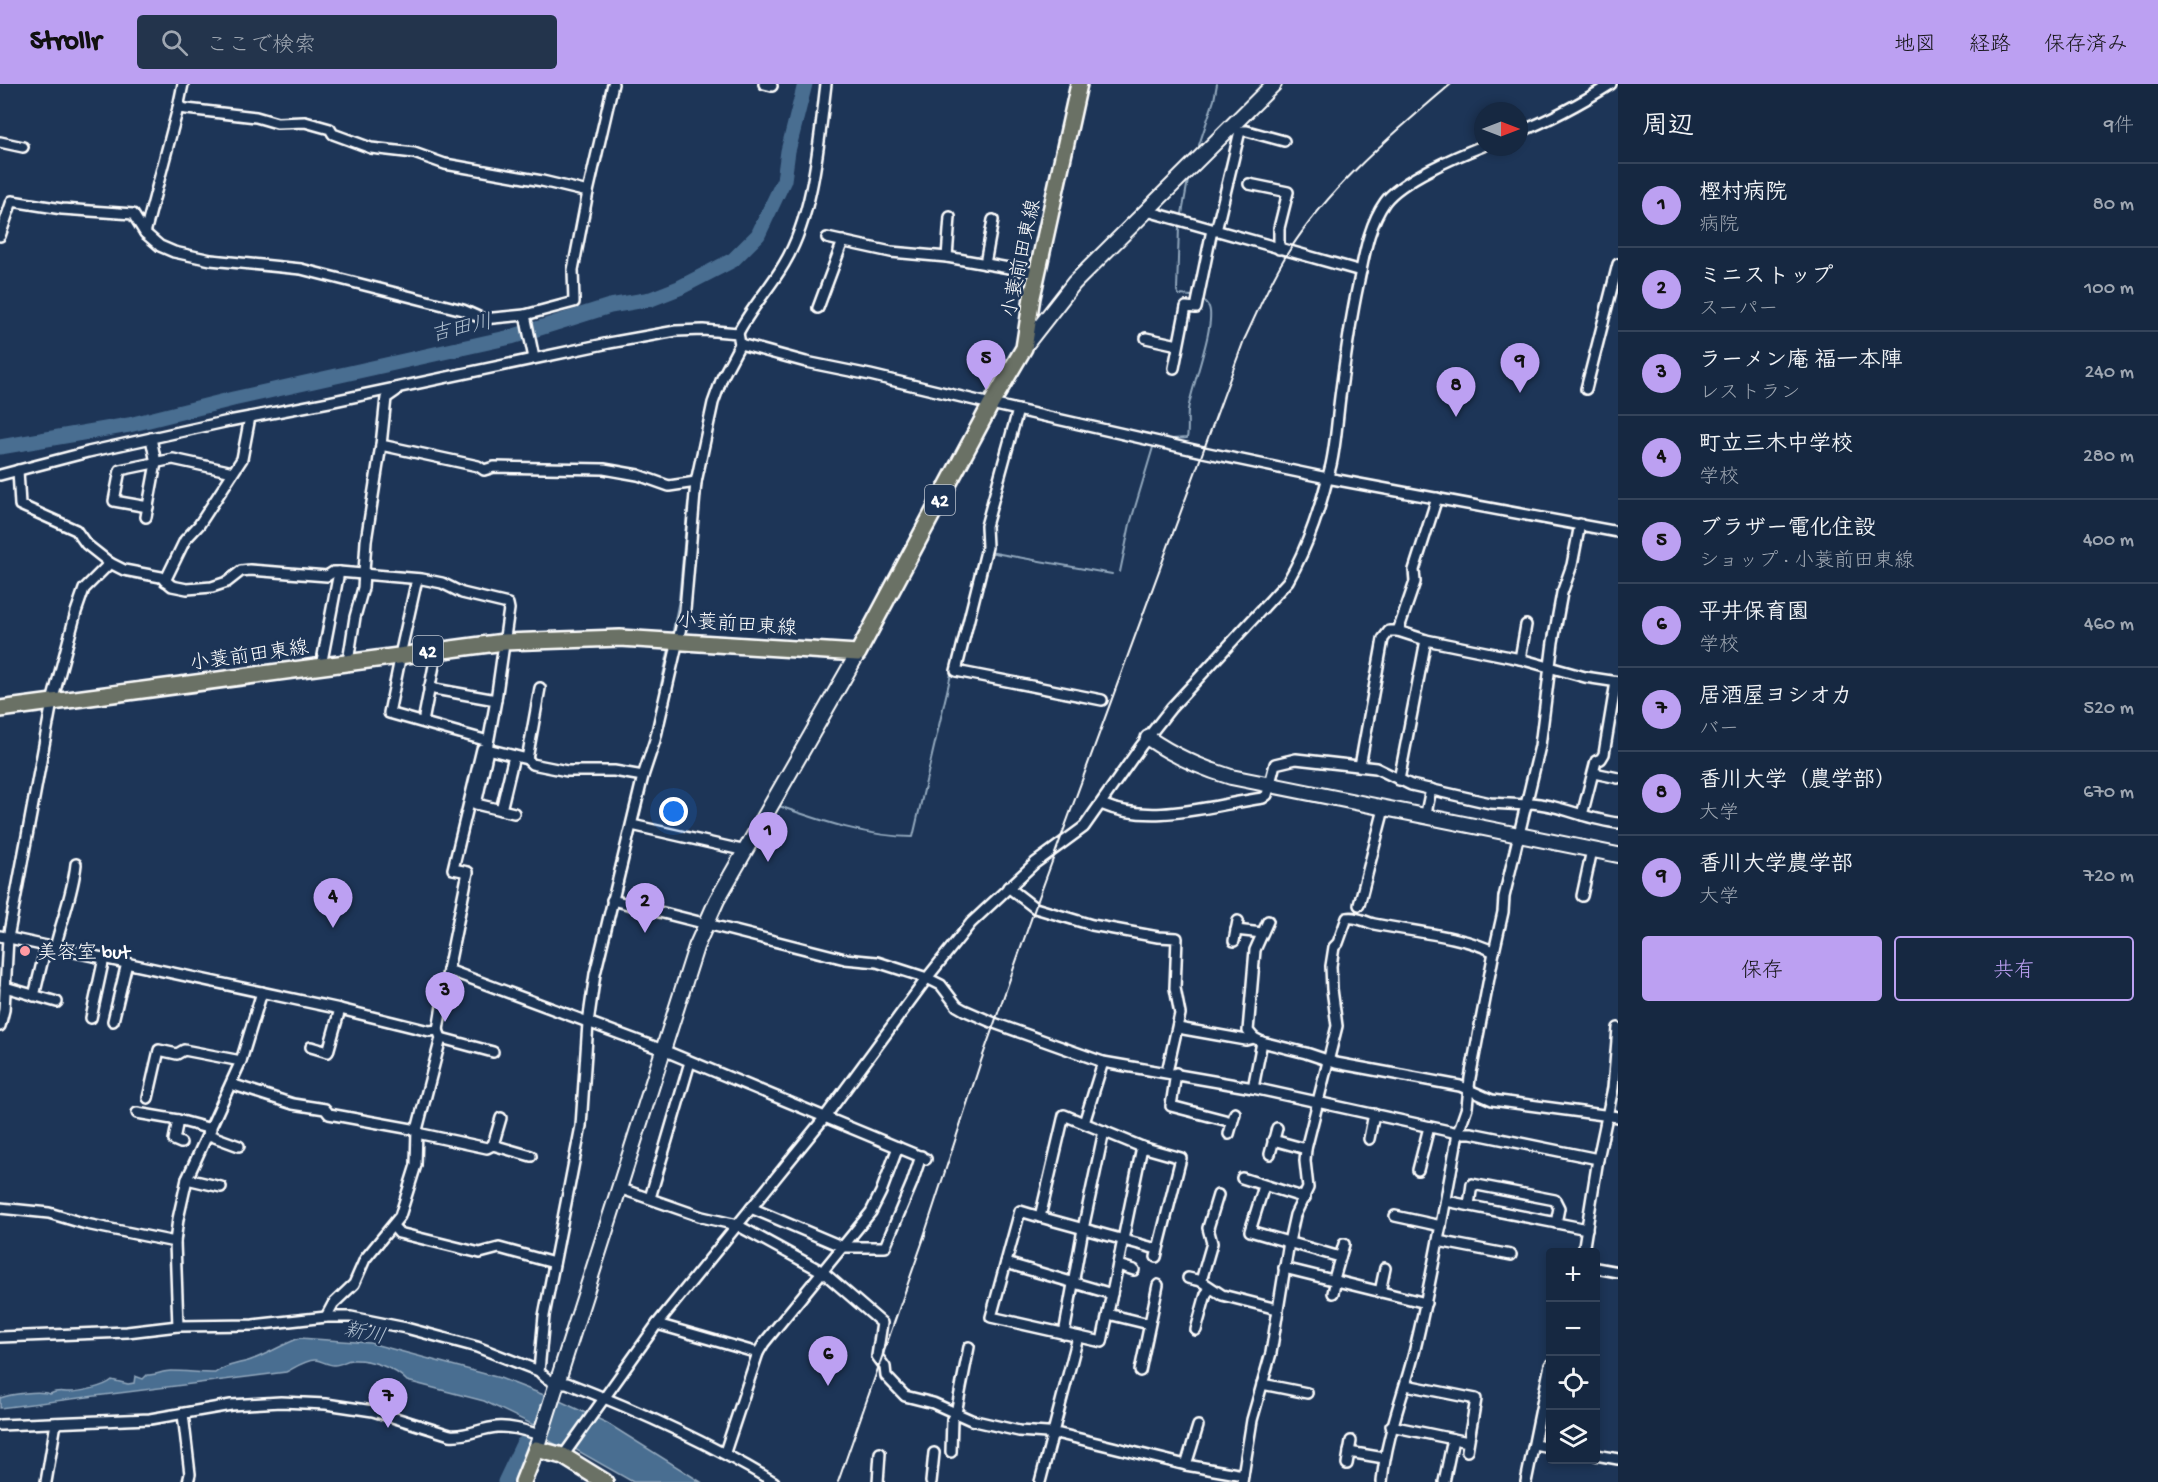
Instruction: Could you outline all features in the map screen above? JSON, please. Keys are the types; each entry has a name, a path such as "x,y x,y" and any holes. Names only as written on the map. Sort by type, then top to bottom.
{"main road":[{"name":"小蓑前田東線","path":"0,709 504,642 620,638 858,653 1024,348 1079,84"},
{"path":"523,1482 539,1439 605,1482"}],"street":[{"path":"145,233 183,84"},
{"path":"0,236 12,201 62,209 133,213 145,233 159,246 174,252 211,260 301,269 463,310 483,319 525,315 574,302 573,270 613,84"},
{"path":"539,1371 544,1316 581,1126 588,1023 595,974 643,776 655,740 685,610 696,482 713,403 722,378 741,344 738,333 784,263 796,237 813,177 826,84"},
{"path":"1024,348 1074,283 1147,211 1237,128 1274,84"},
{"path":"1528,128 1544,122 1611,84"},
{"path":"178,108 256,117 277,123 305,122 330,129 333,134 371,148 414,153 445,164 542,181 588,192"},
{"path":"1237,128 1284,141"},
{"path":"1174,368 1186,307 1196,308 1237,128"},
{"path":"0,142 22,147"},
{"path":"565,1454 657,1324 825,1117 927,978 971,923 1035,863 1084,827 1171,708 1288,581 1311,532 1327,478 1333,453 1350,326 1361,271 1377,216 1385,201 1400,187 1474,149"},
{"path":"1249,184 1288,192 1279,228 1279,249"},
{"path":"1147,211 1361,271"},
{"path":"947,257 950,217"},
{"path":"985,264 993,220"},
{"path":"827,238 891,252 947,257 1038,273"},
{"path":"818,308 843,242"},
{"path":"1586,389 1618,264"},
{"path":"525,315 534,358"},
{"path":"0,475 151,438 534,358 676,331 703,330 738,333"},
{"path":"1146,338 1178,345"},
{"path":"741,344 806,362 870,375 991,405 1327,478 1618,532"},
{"path":"348,662 364,575 366,542 386,398 401,387"},
{"path":"1018,410 986,526 987,547 956,671 1102,700"},
{"path":"165,581 185,540 199,525 242,459 250,417"},
{"path":"146,517 156,463 151,438"},
{"path":"381,445 478,466 484,470 495,467 604,469 638,475 669,486 696,482"},
{"path":"148,507 114,501 120,470 173,459 233,472"},
{"path":"18,470 20,505 76,530 86,544 110,563 124,570 161,577 172,586 187,589 212,587 227,582 241,571 327,576 333,572 339,572 417,579 442,584 462,593 508,604 496,700 476,804 514,813"},
{"path":"1398,631 1415,582 1414,570 1437,498"},
{"path":"1382,1482 1384,1458 1391,1426 1406,1385 1426,1303 1458,1133 1469,1091 1509,874 1520,837 1540,746 1548,666 1562,593 1572,565 1581,524"},
{"path":"0,1026 4,1010 4,937 52,702 84,589 110,563"},
{"path":"321,666 339,572"},
{"path":"417,579 389,713 423,722 487,747 527,759 532,764 567,771 614,771 643,776"},
{"path":"1520,659 1526,625"},
{"path":"1360,765 1383,639 1389,631 1398,631 1426,640 1520,659 1585,677 1617,682 1604,754 1596,761 1582,815"},
{"path":"1400,780 1426,640"},
{"path":"423,722 436,650"},
{"path":"0,1425 150,1419 231,1404 281,1402 309,1403 373,1412 450,1435 459,1436 497,1427 521,1429 539,1439 696,947 717,900 858,653"},
{"path":"429,688 496,700"},
{"path":"527,759 540,688"},
{"path":"1148,738 1168,752 1214,772 1425,818 1618,855"},
{"path":"326,1317 333,1304 354,1284 365,1259 400,1216 416,1165 417,1132 440,1034 448,970 468,872 453,870 482,749 487,747"},
{"path":"501,810 514,756"},
{"path":"1101,804 1118,811 1137,814 1168,813 1263,798 1267,795 1275,764 1296,759 1376,768 1400,780 1490,803 1541,803 1618,823"},
{"path":"1594,773 1618,778"},
{"path":"1425,818 1431,789"},
{"path":"1359,905 1384,809"},
{"path":"632,825 746,851"},
{"path":"1582,896 1592,850"},
{"path":"34,996 73,891 76,864"},
{"path":"1008,887 1035,908 1092,925 1158,937 1177,938 1175,988 1180,1014 1171,1073 1172,1106 1233,1117 1229,1134"},
{"path":"612,900 845,959 877,962 927,978 941,985 957,1006 964,1010 1103,1062 1253,1088 1458,1133 1471,1133 1598,1159"},
{"path":"619,1188 702,1216 737,1225 823,1272 882,1323 877,1356 885,1367 886,1376 905,1396 933,1403 970,1420 1019,1431 1060,1434 1243,1478 1252,1420 1271,1353 1295,1215 1308,1188 1306,1149 1337,1026 1331,966 1334,947 1338,943 1347,918 1351,916 1371,923 1464,942 1494,952"},
{"path":"1258,1040 1248,1031 1255,950 1268,921"},
{"path":"1234,941 1237,925 1262,933"},
{"path":"4,937 340,1009 440,1034 493,1052"},
{"path":"91,1018 104,958"},
{"path":"113,1021 127,963"},
{"path":"448,970 663,1050 923,1157 885,1247 843,1247 751,1208"},
{"path":"5,987 57,1002"},
{"path":"178,1326 175,1242 187,1179 241,1061 262,992"},
{"path":"311,1047 328,1052 340,1009"},
{"path":"1178,1028 1258,1040 1328,1061 1460,1086 1492,1100 1613,1116"},
{"path":"1583,1248 1598,1159 1613,1116 1618,1028"},
{"path":"1253,1088 1258,1040"},
{"path":"148,1098 159,1050 177,1054 184,1050 241,1061"},
{"path":"650,1198 690,1062"},
{"path":"1084,1123 1103,1062"},
{"path":"231,1084 293,1104 326,1109 329,1114 487,1148 493,1145 531,1156"},
{"path":"137,1113 178,1120 239,1146"},
{"path":"1369,1139 1374,1114"},
{"path":"1040,1216 1064,1115 1142,1147 1181,1158 1157,1253 1123,1240 1020,1211 991,1317 1102,1342 1108,1314 1112,1294 1118,1265 1123,1240 1142,1147"},
{"path":"493,1145 501,1118"},
{"path":"178,1120 174,1140 180,1143"},
{"path":"1418,1170 1429,1127"},
{"path":"1270,1154 1277,1128"},
{"path":"1064,1334 1104,1131"},
{"path":"1274,1140 1306,1149"},
{"path":"725,1452 758,1353 871,1212 898,1146"},
{"path":"1242,1178 1305,1198"},
{"path":"187,1179 221,1187"},
{"path":"1469,1205 1473,1184 1555,1200 1559,1208 1556,1223"},
{"path":"1264,1186 1250,1231 1340,1257"},
{"path":"1201,1281 1216,1244 1208,1228 1218,1195"},
{"path":"1446,1201 1587,1229"},
{"path":"0,1208 50,1213 86,1224 175,1242"},
{"path":"1395,1216 1441,1226"},
{"path":"393,1226 399,1233 480,1253 499,1248 554,1263"},
{"path":"1438,1241 1511,1255"},
{"path":"1333,1293 1344,1244"},
{"path":"1006,1263 1112,1294"},
{"path":"1118,1265 1134,1270"},
{"path":"1284,1268 1335,1280 1377,1294 1426,1303"},
{"path":"1377,1294 1385,1268"},
{"path":"1600,1269 1618,1272"},
{"path":"1188,1278 1201,1281 1210,1289 1222,1294 1277,1309"},
{"path":"1140,1371 1158,1286"},
{"path":"1196,1330 1206,1294 1210,1289"},
{"path":"1108,1314 1149,1324"},
{"path":"0,1337 127,1332 178,1326 253,1325 326,1317 351,1317 406,1328 477,1347 539,1371 545,1379 567,1383 605,1398 725,1452 774,1482"},
{"path":"657,1324 758,1353"},
{"path":"1040,1482 1078,1337"},
{"path":"951,1452 952,1419 956,1413 969,1347"},
{"path":"1262,1384 1307,1393"},
{"path":"1391,1426 1453,1439 1468,1446 1476,1399 1406,1385"},
{"path":"1526,1482 1546,1385"},
{"path":"183,1414 190,1474 188,1482"},
{"path":"46,1482 56,1423"},
{"path":"1186,1465 1198,1426"},
{"path":"1444,1482 1453,1439"},
{"path":"1347,1464 1351,1441"},
{"path":"1535,1445 1546,1447"},
{"path":"1349,1452 1384,1458"},
{"path":"878,1482 880,1453"},
{"path":"931,1482 934,1453"},
{"path":"1600,1456 1618,1459"}],"water":[{"path":"300,1338 370,1343 500,1378 562,1402 607,1423 701,1482 633,1482 575,1449 568,1452 548,1440 546,1431 484,1401 407,1381 389,1368 359,1360 334,1365 312,1360 286,1372 0,1408 0,1398 18,1394 79,1391 98,1387 112,1380 128,1384 134,1383 135,1376 143,1379 147,1375 168,1371 215,1373 228,1366 257,1358"}],"waterway":[{"name":"吉田川","path":"0,447 129,425 233,399 511,337 610,306 651,299 679,288 733,260 758,235 784,180 788,151 805,84"},
{"path":"1199,151 1217,84"},
{"path":"1182,214 1188,180 1204,163"},
{"path":"1179,227 1177,291 1179,295 1192,296"},
{"path":"1172,439 1187,438 1188,410 1209,328 1209,307 1203,299"},
{"path":"1157,436 1163,438"},
{"path":"1120,572 1130,524 1154,444"},
{"path":"672,636 679,600 688,502"},
{"path":"989,552 1112,574"},
{"path":"660,689 669,648"},
{"path":"779,806 862,831 913,837 955,657"},
{"path":"505,1482 523,1444"}],"railway":[{"path":"922,1242 981,1061 1035,908 1244,340 1282,261 1324,204 1364,162 1451,84"},
{"path":"838,1482 925,1235"}],"place":[{"name":"ブラザー電化住設","path":"986,390"},
{"name":"香川大学農学部","path":"1520,393"},
{"name":"香川大学（農学部）","path":"1456,417"},
{"name":"樫村病院","path":"768,862"},
{"name":"町立三木中学校","path":"333,928"},
{"name":"ミニストップ","path":"645,933"},
{"name":"美容室 but","path":"25,951"},
{"name":"ラーメン庵 福一本陣","path":"445,1022"},
{"name":"平井保育園","path":"828,1386"},
{"name":"居酒屋ヨシオカ","path":"388,1428"}],"water label":[{"name":"新川","path":"365,1332"}]}
